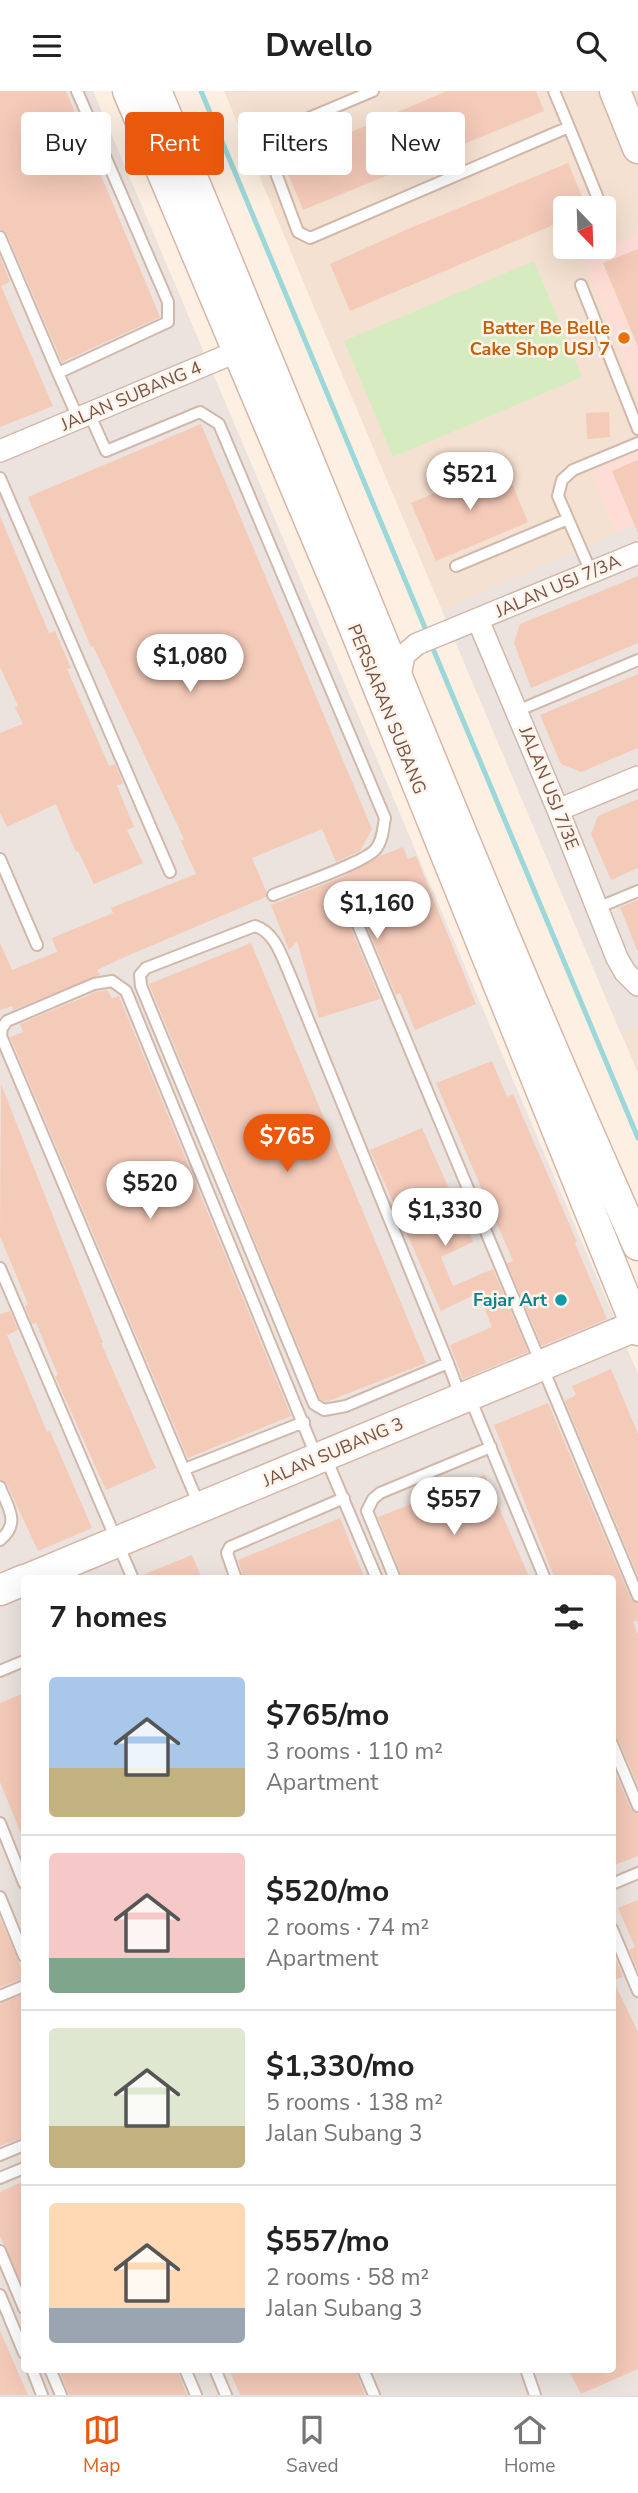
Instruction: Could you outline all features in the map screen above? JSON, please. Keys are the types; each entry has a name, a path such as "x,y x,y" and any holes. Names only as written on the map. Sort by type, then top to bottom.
{"street":[{"name":"PERSIARAN SUBANG","path":"128,91 250,347 372,613 596,1151 638,1245"},
{"name":"PERSIARAN SUBANG","path":"156,91 344,602 637,1327"},
{"path":"615,91 638,148"},
{"name":"JALAN SUBANG 4","path":"0,450 250,347"},
{"name":"JALAN USJ 7/3A","path":"417,644 638,553"},
{"path":"372,613 388,636 400,642 417,644"},
{"name":"JALAN USJ 7/3E","path":"478,620 617,958 625,972 638,985"},
{"path":"399,681 404,655 417,644"},
{"path":"558,810 638,777"},
{"name":"JALAN SUBANG 3","path":"46,1575 65,1571 117,1542 637,1327"},
{"name":"JALAN SUBANG 3","path":"0,1590 21,1581"}],"lane":[{"path":"58,373 168,322 168,302 77,91"},
{"path":"373,91 278,131 267,149 298,232 310,238 569,127"},
{"path":"554,91 597,196"},
{"path":"0,237 58,373 106,451 200,412 219,424 385,818 382,839 375,850 360,860 272,895"},
{"path":"581,285 638,429"},
{"path":"591,572 558,496 562,480 573,470 638,443"},
{"path":"0,478 170,872"},
{"path":"456,566 568,519"},
{"path":"517,711 638,660"},
{"path":"0,859 37,945"},
{"path":"597,908 638,891"},
{"path":"348,901 638,1596"},
{"path":"448,1363 346,1406 324,1410 314,1403 141,986 140,975 146,968 255,926 264,929 272,937 448,1363 491,1447 543,1575"},
{"path":"200,1507 1,1035 7,1021 109,980 126,991 304,1422 344,1498 375,1575"},
{"path":"0,1268 131,1575"},
{"path":"184,1469 304,1422"},
{"path":"393,1575 367,1511 373,1499 380,1493 491,1447"},
{"path":"0,1487 13,1519 9,1533 0,1540"},
{"path":"235,1575 227,1553 230,1547 344,1498"},
{"path":"0,1671 21,1662"},
{"path":"616,1754 638,1806"},
{"path":"0,1823 21,1876"},
{"path":"616,1882 638,1873"},
{"path":"0,1898 21,1949"},
{"path":"616,1939 638,1991"},
{"path":"0,1996 21,1987"},
{"path":"0,2155 21,2146"},
{"path":"0,2178 21,2169"},
{"path":"0,2251 21,2301"},
{"path":"0,2295 21,2346"},
{"path":"34,2373 42,2395"},
{"path":"53,2373 61,2395"},
{"path":"187,2373 196,2395"},
{"path":"217,2373 226,2395"},
{"path":"365,2373 374,2395"},
{"path":"527,2373 535,2395"}],"shaded area":[{"path":"0,91 93,91 102,112 21,112 21,175 111,175 111,133 125,166 125,175 129,175 638,1374 638,2395 0,2395"},
{"path":"224,91 638,91 638,1073 259,175 352,175 352,112 238,112 238,125"},
{"path":"638,235 638,394 583,259 616,259 616,245"},
{"path":"638,453 638,529 618,537 592,473"},
{"path":"638,523 638,1026 621,1034 442,610"}],"green space":[{"path":"534,261 582,377 393,457 344,341"}],"building":[{"path":"0,91 66,91 75,112 21,112 21,175 101,175 160,317 62,362 7,234 0,229"},
{"path":"447,91 536,91 544,111 465,143 465,112 398,112"},
{"path":"366,126 366,175 388,175 303,210 289,175 352,175 352,132"},
{"path":"568,163 582,196 553,196 553,225 350,311 330,264"},
{"path":"638,249 638,347 603,263"},
{"path":"0,257 10,282 1,286 53,406 0,427"},
{"path":"609,412 610,437 587,439 586,413"},
{"path":"201,424 372,829 360,851 336,862 322,829 252,858 266,897 120,959 97,970 100,975 13,1010 12,1006 0,1010 0,943 12,970 57,952 52,938 113,913 111,908 196,874 181,841 184,839 93,646 91,647 28,497"},
{"path":"638,460 638,533 612,471"},
{"path":"504,464 528,522 436,561 411,503"},
{"path":"0,516 49,633 55,631 71,668 67,669 109,766 115,764 123,783 117,786 134,827 127,830 143,863 94,884 78,851 76,852 56,804 7,827 0,813 0,733 23,724 0,667"},
{"path":"638,576 638,643 531,688 514,643 520,624"},
{"path":"638,674 638,748 581,772 561,764 540,715"},
{"path":"638,799 638,868 611,880 591,834 598,816"},
{"path":"403,847 408,859 416,856 476,1004 415,1030 400,993 396,995 355,898 348,893 341,897 341,904 380,999 319,1018 297,941 289,950 271,905 342,877"},
{"path":"638,900 638,950 637,950 620,907"},
{"path":"251,943 426,1363 326,1402 320,1399 149,984"},
{"path":"107,990 112,998 119,996 291,1416 188,1458 10,1037 23,1032 20,1024 96,992"},
{"path":"492,1061 507,1097 513,1094 607,1319 542,1346 507,1263 513,1261 436,1083"},
{"path":"1,1084 101,1343 156,1468 106,1490 55,1376 58,1375 36,1323 32,1324 25,1306 28,1304 0,1236"},
{"path":"422,1128 473,1242 441,1257 453,1286 493,1269 528,1352 463,1379 450,1345 492,1327 478,1293 441,1311 370,1150"},
{"path":"10,1311 18,1330 7,1335 47,1432 50,1431 92,1528 38,1551 7,1484 0,1479 0,1314"},
{"path":"611,1369 638,1434 638,1576 565,1401 576,1395 572,1386"},
{"path":"548,1403 631,1599 638,1604 638,1621 633,1622 638,1635 638,1786 616,1739 616,1575 553,1575 494,1425"},
{"path":"485,1475 528,1575 401,1575 378,1517"},
{"path":"340,1518 363,1575 243,1575 238,1560"},
{"path":"192,1555 200,1575 142,1575"},
{"path":"21,1694 21,1834 0,1782 0,1703"},
{"path":"616,1775 631,1809 638,1814 638,1856 616,1864"},
{"path":"638,1900 638,1971 629,1950 635,1947 618,1908"},
{"path":"0,1918 21,1967 21,1979 0,1987"},
{"path":"616,1960 623,1977 616,1979"},
{"path":"616,1986 638,2032 638,2369 581,2394 570,2373 616,2373"},
{"path":"21,1995 21,2138 0,2146 0,2004"},
{"path":"21,2182 21,2282 0,2236 0,2192"},
{"path":"0,2331 28,2395 0,2395"},
{"path":"61,2373 179,2373 187,2395 69,2395"},
{"path":"231,2373 357,2373 365,2395 240,2395"}],"waterway":[{"path":"201,91 428,635"},
{"path":"431,644 638,1138"}],"place":[{"name":"Batter Be Belle Cake Shop USJ 7","path":"624,338"},
{"name":"Fajar Art","path":"561,1300"}]}
